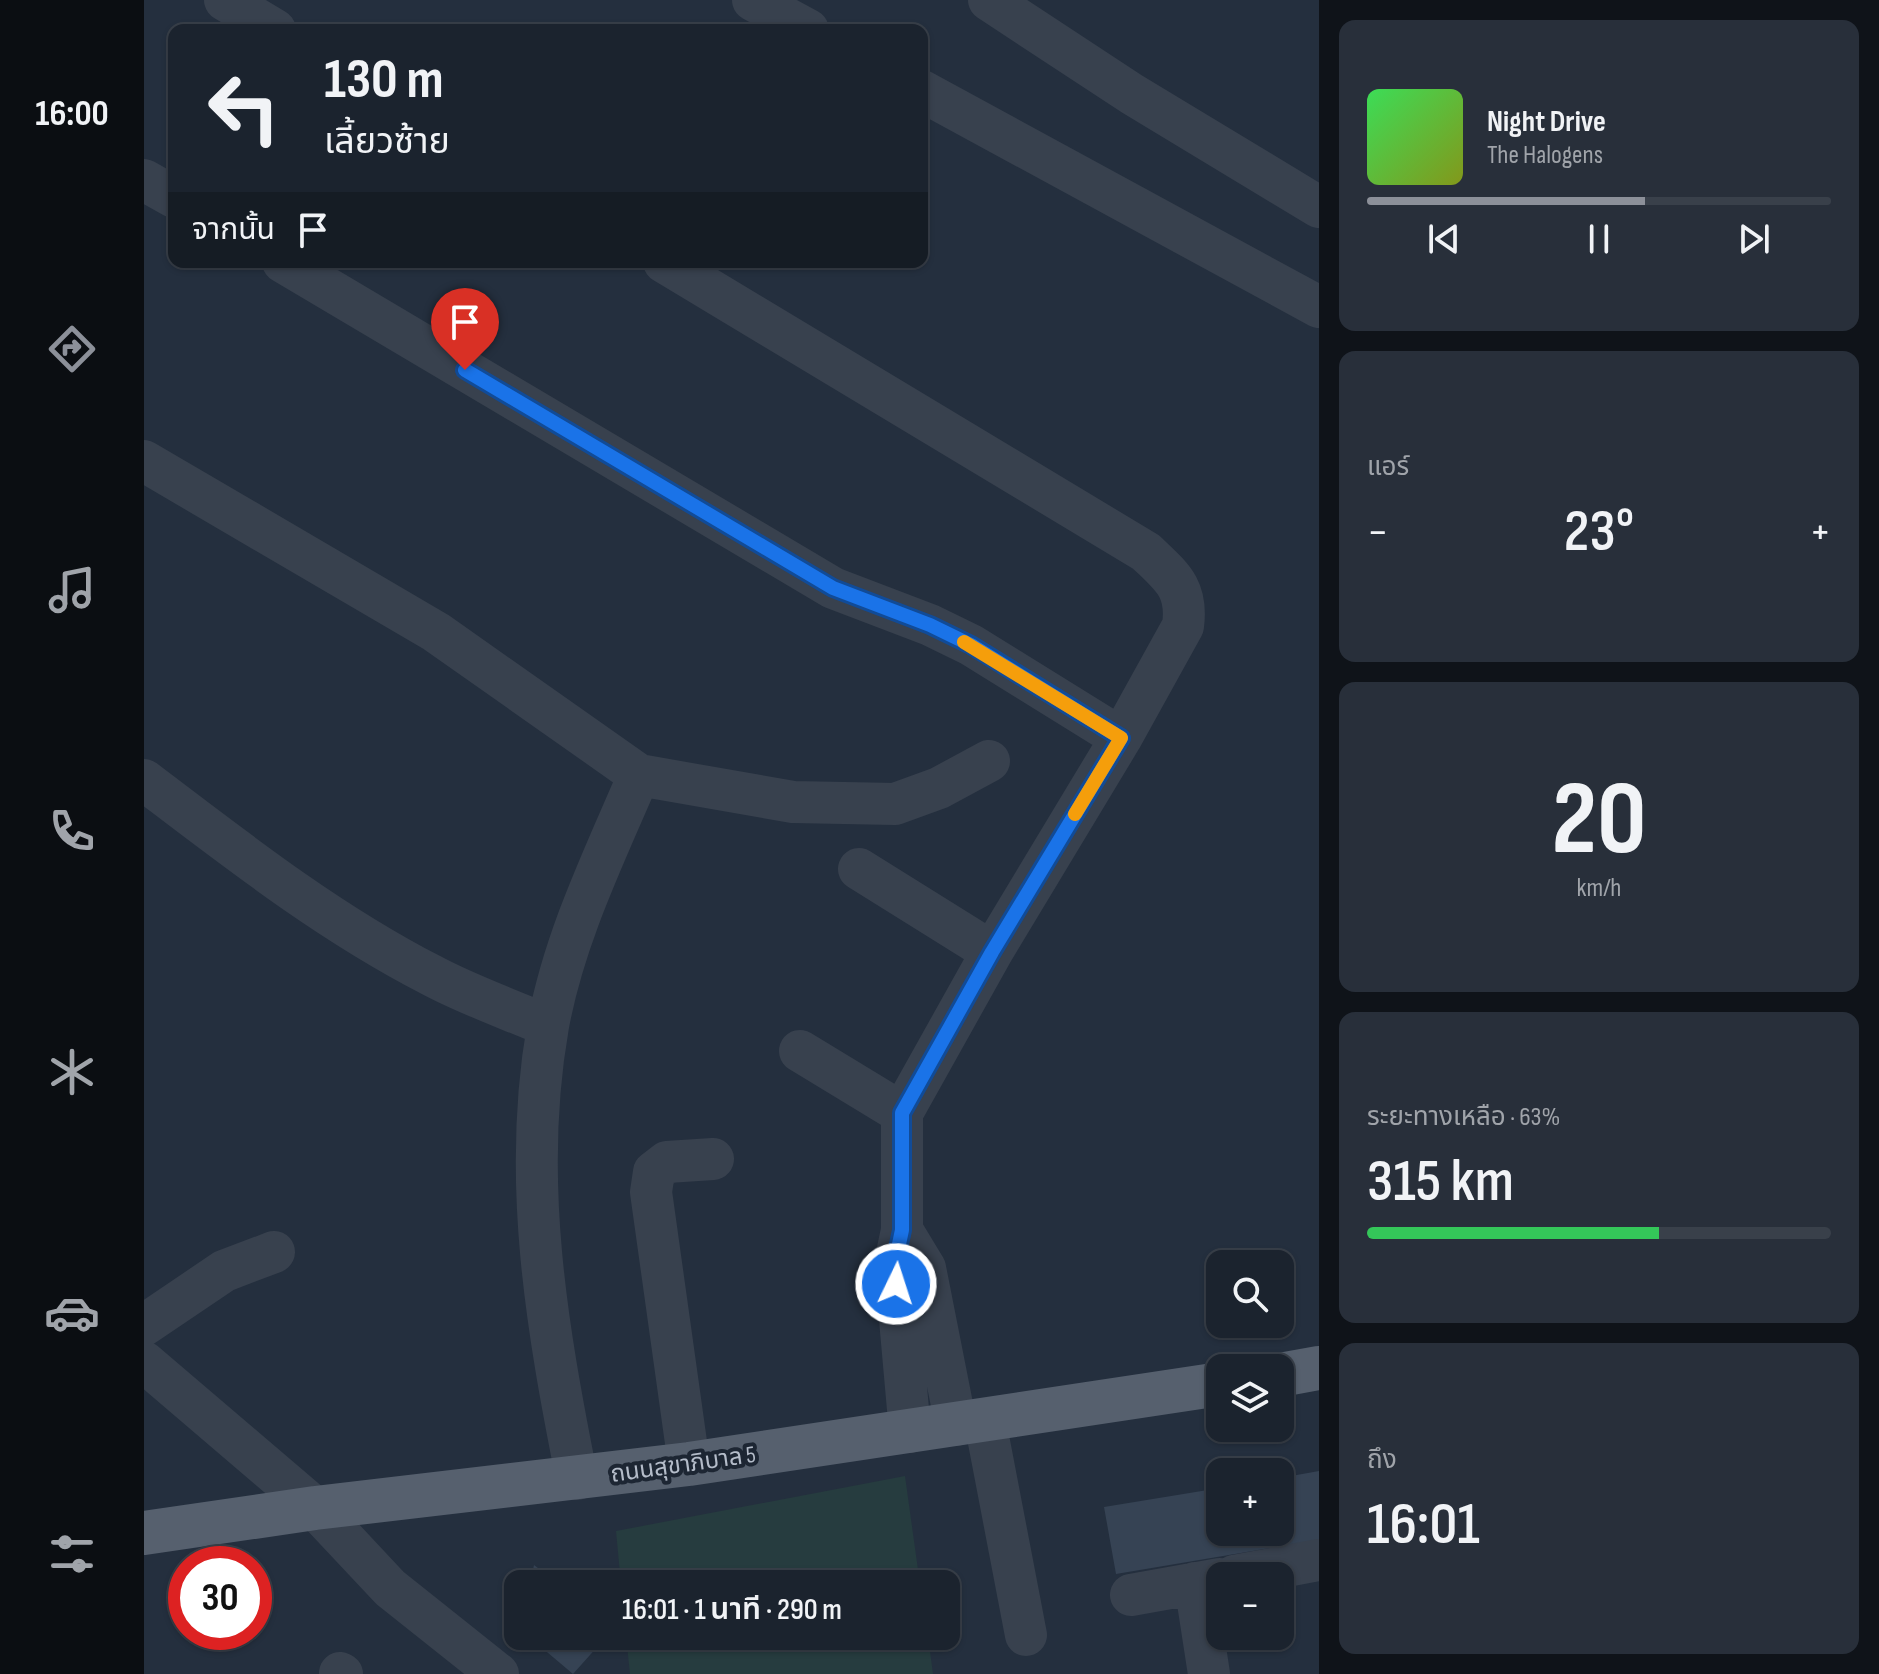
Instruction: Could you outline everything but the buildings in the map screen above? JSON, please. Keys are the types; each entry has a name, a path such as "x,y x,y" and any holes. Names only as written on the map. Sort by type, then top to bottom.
{"main road":[{"path":"1294,1372 1319,1368"},
{"name":"ถนนสุขาภิบาล 5","path":"144,1533 315,1508 689,1464 1206,1386"}],"street":[{"path":"225,0 265,24"},
{"path":"753,0 797,24"},
{"path":"989,0 1132,94 1319,207"},
{"path":"928,94 1319,307"},
{"path":"144,180 168,194"},
{"path":"293,268 833,588 930,625 971,645 1121,738"},
{"path":"674,268 1146,552 1170,575 1182,593 1185,607 1183,626 1121,738 992,952 902,1113 902,1230 895,1263 910,1432"},
{"path":"144,461 436,632 639,775 793,802 895,804 939,788 989,761"},
{"path":"577,1479 559,1391 538,1243 536,1130 548,1026 577,920 639,775"},
{"path":"144,780 273,877 345,926 432,976 548,1026"},
{"path":"859,869 992,952"},
{"path":"800,1051 902,1113"},
{"path":"689,1464 651,1192 654,1172 667,1162 713,1159"},
{"path":"902,1230 925,1268 1026,1635"},
{"path":"144,1325 224,1271 274,1252"},
{"path":"144,1362 315,1508 390,1588 498,1674"},
{"path":"1294,1565 1319,1560"},
{"path":"1131,1595 1206,1581"},
{"path":"1209,1674 1211,1650"}],"green space":[{"path":"905,1476 918,1570 620,1570 616,1531"},
{"path":"627,1650 930,1650 933,1674 630,1674"}],"slow traffic":[{"path":"964,642 1121,738 1075,814"}],"route":[{"path":"465,370 833,588 930,625 971,645 1121,738 992,952 902,1113 902,1230 895,1263 896,1284"}]}
